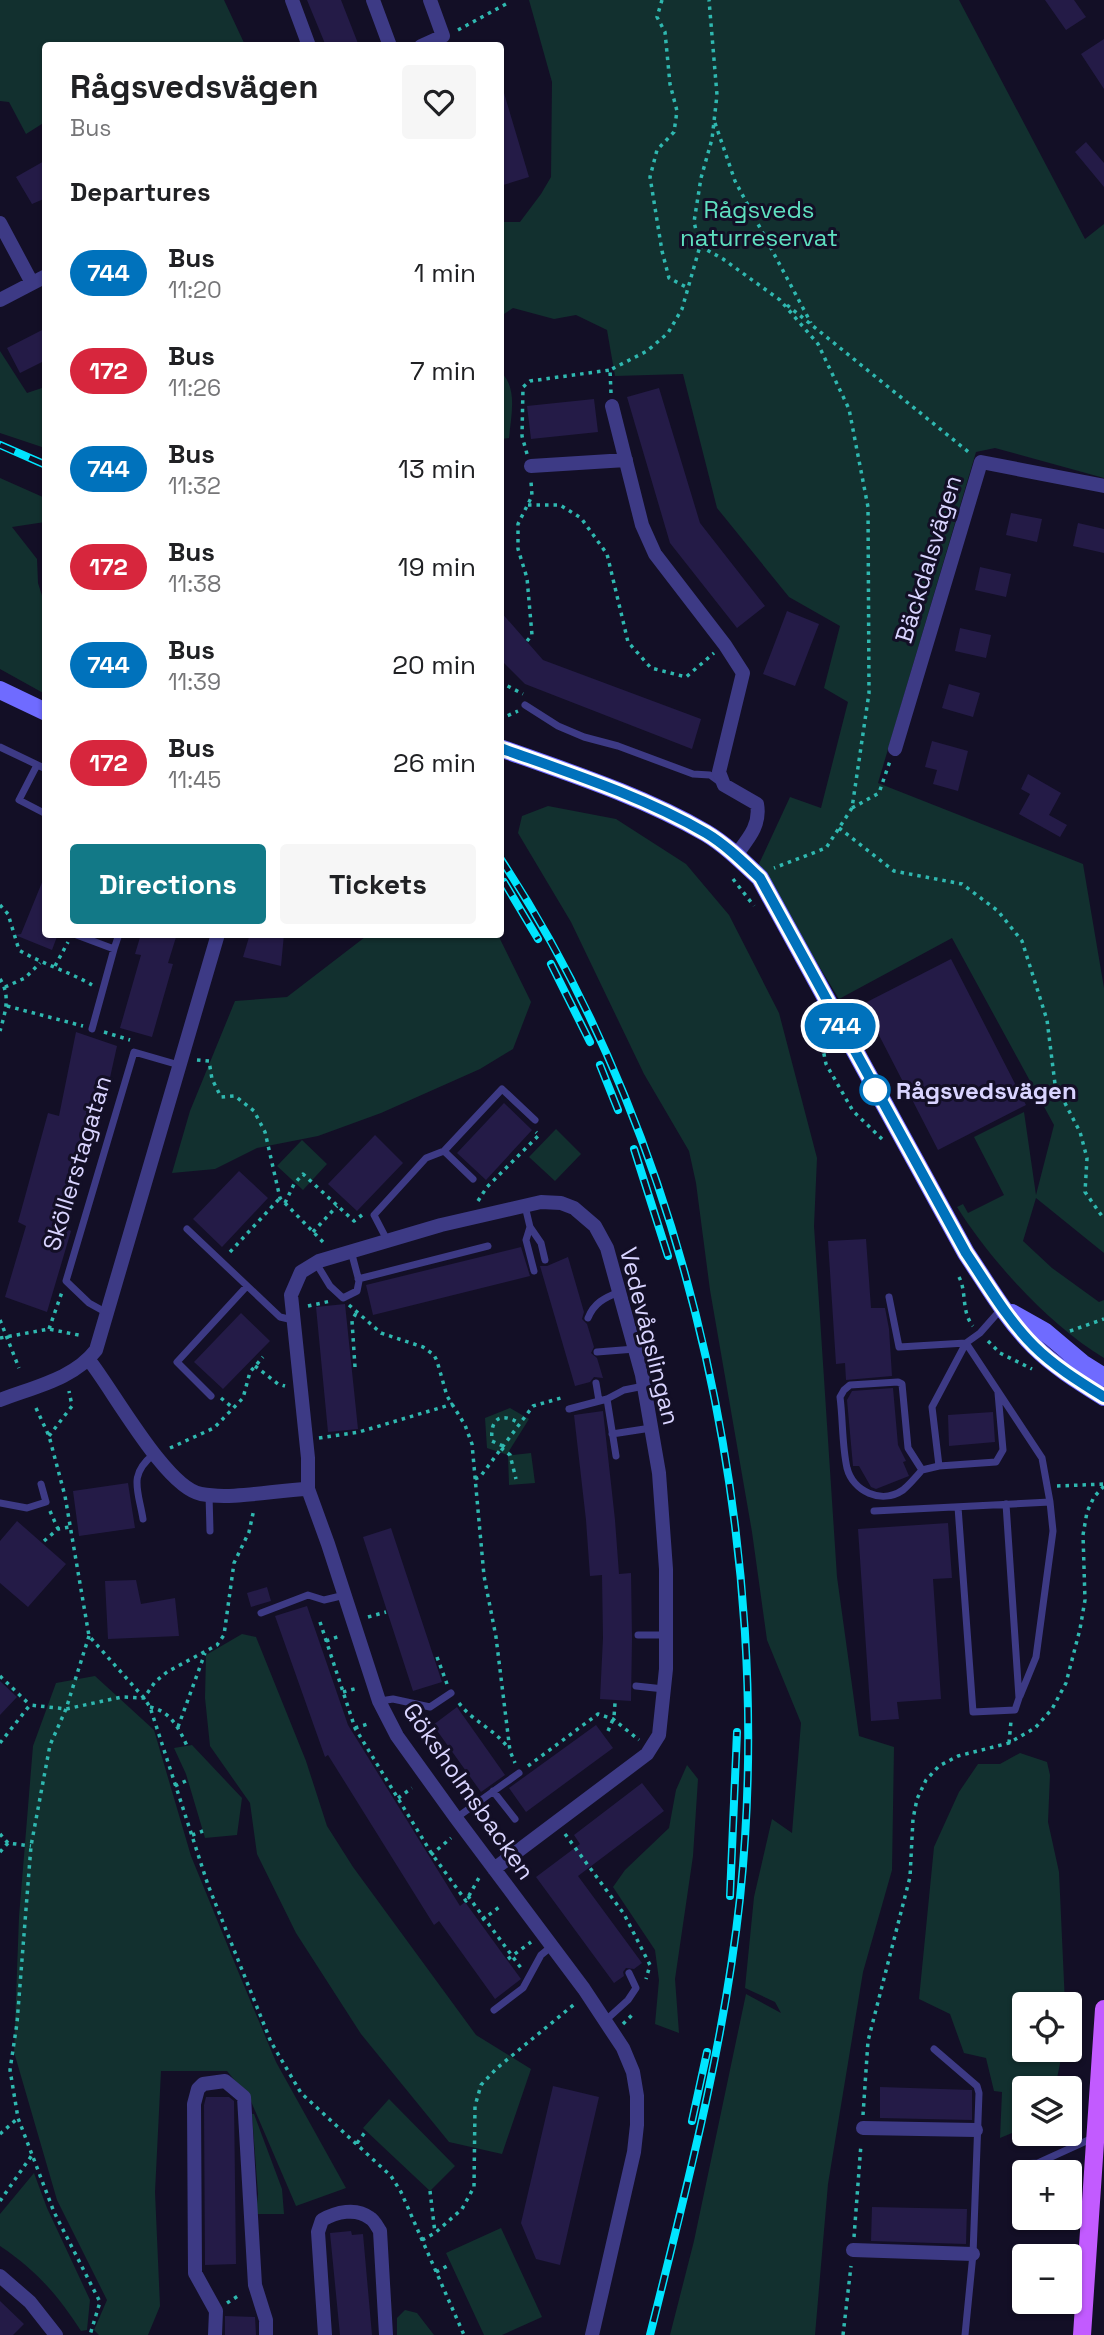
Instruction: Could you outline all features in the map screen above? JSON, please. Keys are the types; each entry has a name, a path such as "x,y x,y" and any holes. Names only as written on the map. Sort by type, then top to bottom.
{"main road":[{"path":"1082,2335 1104,2009"}],"street":[{"path":"292,0 308,42"},
{"path":"373,0 389,42"},
{"path":"430,0 443,36 430,42"},
{"path":"0,223 32,283"},
{"path":"0,300 42,278"},
{"path":"611,406 642,525 655,554 725,645 743,673 719,772 724,785 757,804 759,814 756,827 736,855"},
{"path":"531,466 626,460"},
{"name":"Bäckdalsvägen","path":"895,749 981,462 1104,486"},
{"path":"0,691 42,710"},
{"path":"504,750 651,805 708,834 760,878 966,1253 1033,1345 1051,1361 1104,1397"},
{"path":"0,1400 63,1376 89,1360 102,1339 107,1313 217,938"},
{"name":"Vedevågslingan","path":"308,1489 308,1458 291,1295 301,1272 316,1263 344,1253 442,1225 541,1202 561,1203 574,1208 595,1226 607,1248 635,1349 659,1474 666,1569 664,1689 659,1735 646,1754 494,1869"},
{"path":"1003,1307 1044,1331 1082,1363 1104,1377"},
{"path":"89,1360 154,1454 179,1484 198,1494 209,1495 308,1489"},
{"name":"Göksholmsbacken","path":"308,1489 379,1701 397,1736 606,2020 633,2072 637,2096 634,2152 592,2335"},
{"path":"215,2335 216,2311 195,2273 194,2104 203,2084 225,2081 244,2097 255,2285 267,2320 266,2335"},
{"path":"863,2128 976,2130"},
{"path":"326,2335 318,2232 322,2220 332,2215 351,2212 371,2218 380,2231 386,2335"},
{"path":"853,2250 972,2254"},
{"path":"0,2276 37,2310 57,2335"}],"lane":[{"path":"525,705 558,726 584,737 618,746 693,774 710,775 724,785"},
{"path":"0,747 42,767"},
{"path":"37,765 19,800 42,812"},
{"path":"85,938 114,949"},
{"path":"92,1029 118,938"},
{"name":"Sköllerstagatan","path":"107,1313 89,1303 66,1281 134,1052 180,1065"},
{"path":"387,1241 374,1215 426,1158 444,1151 502,1089 535,1120"},
{"path":"444,1151 473,1179"},
{"path":"525,1206 530,1227 541,1243 545,1260"},
{"path":"530,1227 526,1240 534,1271"},
{"path":"187,1229 280,1317 292,1320"},
{"path":"358,1279 488,1246"},
{"path":"316,1263 330,1286 343,1298 358,1291 358,1279 344,1253"},
{"path":"211,1396 177,1362 247,1286"},
{"path":"588,1318 592,1309 603,1298 619,1292"},
{"path":"889,1297 899,1347 967,1343"},
{"path":"939,1466 932,1407 967,1343 980,1333 1003,1307"},
{"path":"958,1507 973,1712 1015,1710 1035,1657 1053,1531 1050,1502 1042,1458 967,1343"},
{"path":"597,1352 635,1349"},
{"path":"596,1383 603,1400 616,1456"},
{"path":"922,1471 908,1448 902,1384 850,1385 844,1390 840,1397 847,1470 860,1489 871,1496 894,1494 922,1471 939,1466 996,1462 1003,1450 998,1392"},
{"path":"569,1409 644,1386"},
{"path":"612,1434 651,1427"},
{"path":"143,1519 136,1476 143,1463 154,1454"},
{"path":"0,1503 27,1508 46,1502 41,1484"},
{"path":"209,1495 209,1531"},
{"path":"874,1511 1050,1502"},
{"path":"1006,1504 1019,1698"},
{"path":"261,1613 307,1595 324,1600 345,1595"},
{"path":"638,1635 666,1635"},
{"path":"636,1686 664,1689"},
{"path":"379,1701 393,1699 429,1707 451,1693"},
{"path":"456,1818 519,1773"},
{"path":"493,1791 515,1819"},
{"path":"494,2010 523,1988 541,1955 552,1946"},
{"path":"606,2020 628,2000 636,1988 629,1973"},
{"path":"934,2049 977,2086 972,2254 965,2335"},
{"path":"1045,2160 1095,2137"}],"path":[{"path":"443,36 496,10 506,4 506,0"},
{"path":"662,0 657,17 665,32 670,84 677,111 674,132 657,150 650,177 669,278 688,288"},
{"path":"523,387 530,381 610,370 647,351 668,333 682,309 700,246 694,222 701,178 712,139 717,95 709,0"},
{"path":"714,121 735,181 812,325"},
{"path":"700,246 780,300 981,462"},
{"path":"760,878 772,869 826,848 852,808 869,693 868,506 849,409 818,345 780,300"},
{"path":"610,370 611,406"},
{"path":"528,505 560,505 580,518 601,545 607,554 628,642 651,668 686,677 725,645"},
{"path":"518,524 518,549 527,578 532,635 527,641"},
{"path":"852,808 879,793 895,749"},
{"path":"839,828 894,871 962,884 998,911 1022,941 1047,1020 1055,1084 1080,1132 1087,1158 1085,1192 1104,1219"},
{"path":"730,875 758,914"},
{"path":"0,905 8,914 19,950 40,963 76,976 102,991"},
{"path":"55,967 72,938"},
{"path":"5,987 25,978 40,963"},
{"path":"0,979 5,987 7,1006 0,1031"},
{"path":"816,1016 826,1064 853,1111 888,1148"},
{"path":"199,1060 209,1061 212,1079 221,1097 235,1096 254,1111 265,1132 280,1198 313,1232 344,1253"},
{"path":"478,1202 487,1187 538,1135 534,1130 535,1120"},
{"path":"285,1203 294,1184 303,1174 354,1222 361,1215 374,1215"},
{"path":"221,1262 280,1198"},
{"path":"313,1232 337,1206"},
{"path":"956,1271 962,1282 969,1321"},
{"path":"49,1329 66,1281"},
{"path":"343,1298 356,1313 381,1333 423,1347 433,1355 447,1396 465,1425 472,1444 484,1576 496,1637 510,1751"},
{"path":"305,1307 316,1306"},
{"path":"355,1367 352,1321 356,1313"},
{"path":"1064,1334 1104,1319"},
{"path":"0,1320 19,1368"},
{"path":"0,1338 49,1329 83,1336"},
{"path":"170,1448 214,1427 243,1398 250,1371 263,1357"},
{"path":"255,1366 278,1384 287,1387"},
{"path":"49,1436 72,1406 69,1391"},
{"path":"475,1479 533,1406 551,1399"},
{"path":"318,1438 359,1432 453,1404"},
{"path":"36,1408 49,1436 70,1527 89,1636 66,1709 50,1745 30,1846 10,2070 18,2118 54,2212 100,2302 90,2335"},
{"path":"516,1479 510,1455 492,1441 490,1427 499,1419 510,1417 520,1423"},
{"path":"1047,1487 1104,1485"},
{"path":"843,2335 853,2250 868,2041 910,1877 913,1819 917,1798 926,1780 939,1766 958,1756 1009,1743 1035,1728 1052,1709 1066,1683 1080,1629 1085,1600 1083,1535 1087,1512 1104,1485"},
{"path":"144,1698 155,1682 167,1672 217,1645 223,1634 233,1563 248,1532 255,1493"},
{"path":"46,1502 58,1529"},
{"path":"44,1541 58,1529 70,1527"},
{"path":"366,1618 386,1612"},
{"path":"320,1622 355,1728 431,1854 466,1901 480,1876"},
{"path":"89,1636 150,1707 208,1885 271,2042 301,2093 391,2176 401,2192 464,2335"},
{"path":"327,1641 341,1636"},
{"path":"178,1727 206,1651"},
{"path":"438,1657 451,1693 474,1721 500,1737 510,1751 519,1773 598,1714 613,1719 640,1741"},
{"path":"0,1676 30,1705 66,1709 122,1696 144,1698"},
{"path":"343,1692 358,1688"},
{"path":"608,1731 615,1703"},
{"path":"0,1743 30,1705"},
{"path":"150,1707 161,1709 178,1727 187,1746"},
{"path":"1009,1743 1012,1710"},
{"path":"355,1728 371,1723"},
{"path":"176,1786 188,1780"},
{"path":"398,1798 412,1788"},
{"path":"557,1822 624,1914 650,1965 645,1986"},
{"path":"192,1835 203,1831"},
{"path":"0,1834 8,1843 30,1846"},
{"path":"431,1854 451,1838"},
{"path":"0,1852 8,1843"},
{"path":"468,1896 510,1957 528,1978"},
{"path":"483,1919 502,1905"},
{"path":"510,1957 531,1942"},
{"path":"422,2240 435,2234 463,2210 474,2187 475,2106 481,2085 497,2068 577,2003"},
{"path":"614,2033 640,2007"},
{"path":"0,2127 2,2133 18,2118"},
{"path":"356,2144 366,2131"},
{"path":"0,2201 33,2155"},
{"path":"430,2190 435,2234"},
{"path":"436,2272 451,2264"},
{"path":"216,2311 255,2285"}],"green space":[{"path":"0,0 224,0 244,42 42,42 42,124 26,134 9,102 0,101"},
{"name":"Rågsveds naturreservat","path":"529,0 959,0 1085,239 1104,224 1104,478 995,448 976,452 878,783 1083,864 1104,988 1104,1253 1036,1198 1023,1241 1052,1268 1099,1302 1104,1300 1104,1358 1042,1310 1004,1270 957,1207 963,1204 968,1213 1004,1195 974,1137 1024,1112 1036,1195 1054,1125 952,938 839,999 758,866 790,797 821,808 848,702 824,688 840,626 789,597 717,508 683,374 615,376 607,330 576,315 554,319 513,308 504,314 504,222 520,222 551,177 552,82"},
{"path":"0,351 27,393 42,388 42,447 0,433"},
{"path":"504,376 512,394 509,438 504,439"},
{"path":"0,478 42,497 42,522 12,527 37,559 38,583 42,596 42,692 0,669"},
{"path":"548,806 616,819 686,864 729,915 779,1013 817,1158 814,1226 837,1577 859,1736 894,1747 892,1870 863,1972 828,2184 815,2335 670,2335 694,2241 746,1994 781,2013 775,2002 745,1988 754,1897 772,1819 792,1833 801,1723 767,1640 752,1532 689,1151 644,1074 571,922 518,833 522,816"},
{"path":"364,938 499,938 531,1002 513,1049 480,1069 381,1113 318,1136 257,1148 215,1169 172,1173 190,1111 235,1001 287,997"},
{"path":"556,1129 581,1154 555,1181 529,1157"},
{"path":"302,1140 327,1164 303,1190 277,1166"},
{"path":"510,1408 529,1419 509,1451 513,1455 531,1453 535,1483 509,1485 508,1455 487,1448 485,1418"},
{"path":"242,1634 256,1637 306,1761 327,1826 353,1867 476,2035 531,2069 502,2154 449,2142 361,2034 296,1933 257,1854 250,1803 210,1746 205,1698 206,1655"},
{"path":"95,1676 154,1730 191,1856 276,2062 346,2188 296,2206 250,2099 227,2071 161,2071 155,2192 160,2306 148,2335 99,2335 94,2330 107,2300 57,2200 14,2052 19,1917 33,1746 56,1683"},
{"path":"192,1745 242,1798 237,1835 205,1838 186,1774 174,1748"},
{"path":"1020,1753 1047,1762 1050,1775 1048,1822 1059,1872 1064,1992 1012,1992 1012,2062 1060,2062 1057,2076 1012,2076 1012,2133 1000,2138 1002,2092 994,2091 986,2058 964,2053 950,2014 919,1999 934,1847 959,1792 978,1764 1000,1764"},
{"path":"687,1765 698,1779 693,1856 675,1979 679,2033 655,2024 659,1980 655,1950 613,1887 625,1870 669,1828 676,1790"},
{"path":"389,2099 455,2166 430,2191 363,2128"},
{"path":"252,2114 282,2189 284,2214 256,2214 258,2194"},
{"path":"34,2173 47,2208 90,2300 87,2330 81,2331 45,2284 0,2246 0,2214"},
{"path":"501,2228 542,2317 502,2335 484,2335 446,2253"},
{"path":"405,2310 417,2313 434,2335 397,2335 397,2318"}],"building":[{"path":"307,0 341,0 357,42 324,42"},
{"path":"1045,0 1074,0 1086,17 1066,30"},
{"path":"1104,39 1104,89 1081,54"},
{"path":"504,93 529,177 504,185"},
{"path":"1086,142 1104,163 1104,187 1075,152"},
{"path":"42,162 42,200 32,204 16,177"},
{"path":"42,330 42,362 20,373 7,348"},
{"path":"659,388 700,523 765,606 737,628 670,543 627,397"},
{"path":"594,399 598,432 531,439 527,406"},
{"path":"1011,513 1042,519 1037,542 1006,535"},
{"path":"1078,523 1104,529 1104,553 1073,546"},
{"path":"980,567 1011,574 1006,597 975,590"},
{"path":"787,611 819,624 795,686 763,674"},
{"path":"504,616 543,660 701,719 692,749 525,684 504,663"},
{"path":"960,628 991,635 986,658 955,651"},
{"path":"949,684 980,693 973,717 942,708"},
{"path":"932,741 968,751 958,791 933,784 937,770 925,767"},
{"path":"1028,774 1061,793 1049,815 1067,825 1060,837 1019,814 1030,794 1021,789"},
{"path":"42,882 42,938 56,938 52,950 15,935 21,934"},
{"path":"140,938 176,938 168,963 173,964 152,1037 120,1028 141,955 135,954"},
{"path":"249,938 284,938 281,966 243,957"},
{"path":"951,959 1026,1105 938,1150 863,1004"},
{"path":"76,1032 117,1046 99,1127 87,1125 60,1224 71,1231 47,1312 5,1297 26,1226 18,1222 48,1113 59,1116"},
{"path":"504,1103 532,1130 486,1180 457,1153"},
{"path":"375,1135 403,1163 357,1211 328,1184"},
{"path":"239,1171 268,1198 222,1247 193,1219"},
{"path":"866,1239 871,1308 885,1308 892,1376 846,1380 845,1363 836,1364 828,1241"},
{"path":"521,1247 530,1276 373,1315 366,1285"},
{"path":"568,1257 584,1312 582,1319 587,1324 594,1347 591,1353 597,1358 603,1378 594,1377 590,1382 575,1386 540,1266 547,1266"},
{"path":"345,1304 358,1429 328,1432 316,1307"},
{"path":"241,1313 270,1341 223,1389 194,1362"},
{"path":"893,1388 898,1445 906,1461 903,1462 909,1476 876,1489 871,1487 859,1466 853,1466 847,1400 852,1391"},
{"path":"603,1411 619,1574 631,1573 631,1701 600,1699 602,1575 590,1576 574,1415"},
{"path":"993,1412 995,1442 949,1446 948,1415"},
{"path":"128,1483 135,1528 79,1536 73,1491"},
{"path":"17,1521 66,1564 28,1607 0,1583 0,1541"},
{"path":"948,1523 952,1578 933,1579 941,1699 897,1702 899,1719 871,1721 858,1529"},
{"path":"391,1528 442,1682 413,1691 363,1537"},
{"path":"136,1580 141,1604 175,1598 179,1636 108,1639 105,1581"},
{"path":"267,1587 271,1601 251,1607 247,1593"},
{"path":"307,1606 348,1725 460,1906 465,1902 521,1979 495,1999 439,1921 434,1925 328,1755 325,1757 275,1616"},
{"path":"0,1681 17,1697 0,1715"},
{"path":"457,1707 505,1775 481,1792 433,1725"},
{"path":"596,1725 613,1748 526,1812 509,1788"},
{"path":"642,1783 664,1811 578,1876 642,1963 634,1969 626,1968 624,1976 614,1983 536,1877 580,1844 574,1835"},
{"path":"553,2086 599,2097 560,2265 536,2259 521,2223"},
{"path":"880,2087 972,2090 972,2120 880,2118"},
{"path":"206,2097 229,2097 234,2101 236,2264 205,2265"},
{"path":"872,2207 967,2209 966,2244 871,2241"},
{"path":"351,2231 352,2235 363,2234 372,2335 340,2335 330,2233"},
{"path":"0,2301 24,2324 13,2335 0,2335"},
{"path":"225,2316 255,2317 256,2335 225,2335"}],"railway":[{"path":"0,445 42,463"},
{"path":"504,865 567,972 624,1095 670,1224 706,1357 731,1494 745,1630 748,1766 740,1898 733,1953 714,2063 650,2335"},
{"path":"504,882 538,939"},
{"path":"551,964 590,1042"},
{"path":"600,1065 618,1110"},
{"path":"634,1149 668,1256"},
{"path":"730,1896 737,1732"},
{"path":"692,2121 707,2052"}],"bus line":[{"name":"744","path":"504,749 651,805 708,834 760,878 966,1253 1033,1345 1069,1375 1104,1397"}],"place":[{"name":"Rågsvedsvägen","path":"875,1090"}]}
